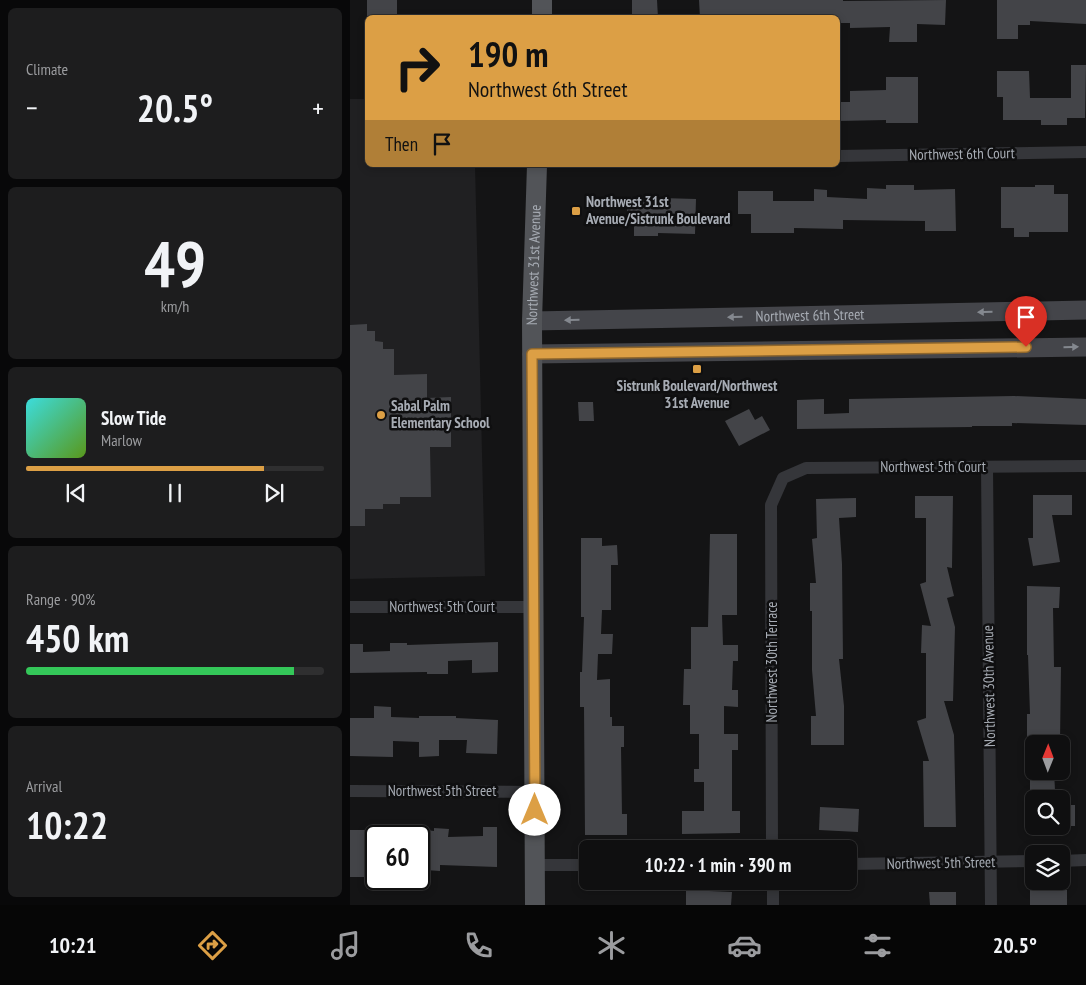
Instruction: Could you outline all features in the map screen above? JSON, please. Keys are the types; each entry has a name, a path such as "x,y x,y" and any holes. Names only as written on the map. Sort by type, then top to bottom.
{"main road":[{"path":"542,0 542,15"},
{"name":"Northwest 31st Avenue","path":"535,905 532,320 537,167"}],"street":[{"name":"Northwest 6th Court","path":"840,156 1086,152"},
{"name":"Northwest 6th Street","path":"532,320 1086,310"},
{"path":"532,354 1086,347"},
{"name":"Northwest 5th Court","path":"783,478 806,468 1086,466"},
{"name":"Northwest 30th Avenue","path":"987,467 991,905"},
{"name":"Northwest 30th Terrace","path":"772,840 771,505 783,478"},
{"name":"Northwest 5th Court","path":"350,607 534,607"},
{"name":"Northwest 5th Street","path":"350,791 534,792"},
{"path":"1070,861 1086,860"},
{"name":"Northwest 5th Street","path":"857,864 1025,861"},
{"path":"535,866 579,865"},
{"path":"773,890 773,905"}],"shaded area":[{"path":"350,99 365,99 365,167 475,167 485,576 350,579"}],"building":[{"path":"367,0 397,0 397,15 367,15"},
{"path":"632,0 657,0 658,15 632,15"},
{"path":"699,0 946,0 945,25 917,24 917,42 889,42 890,27 850,28 850,23 840,23 840,15 700,15"},
{"path":"997,0 1086,0 1086,24 1030,21 1030,25 1018,25 1018,39 997,39"},
{"path":"1071,65 1086,65 1085,118 1067,118 1067,125 1041,125 1041,120 1003,120 1003,97 997,97 997,71 1029,71 1030,98 1071,98"},
{"path":"886,77 918,77 918,123 886,123 886,120 840,121 840,102 850,102 850,91 886,90"},
{"path":"886,185 914,185 914,190 955,189 956,231 925,231 925,221 843,220 843,229 794,228 794,233 751,233 751,214 738,214 738,191 773,191 773,201 814,201 814,189 827,190 827,197 867,199 867,188 886,189"},
{"path":"1035,185 1054,185 1054,194 1068,194 1068,232 1029,232 1029,237 1014,237 1014,228 1001,228 1001,187 1035,187"},
{"path":"627,197 696,199 695,234 658,233 658,236 634,236 634,218 627,218"},
{"path":"367,324 367,331 375,331 375,341 383,342 383,349 394,349 394,375 427,374 427,398 451,397 451,447 430,447 431,497 400,497 400,504 383,504 383,509 365,509 365,526 350,526 350,325"},
{"path":"1014,396 1086,399 1086,425 1012,423 1012,426 797,429 797,400 824,399 824,414 849,413 849,399"},
{"path":"578,402 593,402 594,421 579,421"},
{"path":"749,409 755,420 762,416 770,430 739,446 725,421"},
{"path":"1033,495 1072,495 1072,515 1052,515 1060,562 1033,566 1028,538 1033,538"},
{"path":"915,496 953,496 952,568 947,567 954,596 947,598 955,627 953,701 944,701 954,735 956,827 924,827 923,761 929,761 917,721 926,718 926,653 921,653 922,625 931,626 920,584 926,582 926,518 915,518"},
{"path":"856,498 856,517 839,518 842,564 843,659 839,659 844,706 844,745 811,745 811,716 816,716 812,670 810,583 816,583 812,539 817,538 816,499"},
{"path":"710,534 737,534 737,615 722,615 723,645 738,645 738,661 733,661 732,690 738,690 738,707 724,706 724,734 738,734 738,750 732,750 732,811 740,811 740,833 682,834 682,811 704,811 704,782 694,782 694,769 699,769 699,734 690,734 690,705 683,705 684,669 691,669 691,627 708,627"},
{"path":"581,538 602,538 602,546 617,545 618,565 611,565 611,610 602,610 601,634 613,634 612,654 598,654 597,680 610,679 610,717 612,717 612,726 624,726 624,747 621,747 622,814 627,814 627,835 585,835 584,707 580,707 580,672 582,672 584,617 581,617"},
{"path":"1027,586 1060,587 1059,608 1053,608 1054,667 1061,667 1060,735 1027,735 1027,714 1030,714 1027,655"},
{"path":"498,642 498,672 472,673 472,660 448,661 448,674 427,674 427,672 350,673 350,644 363,644 363,652 390,651 390,643 407,643 407,645"},
{"path":"374,706 391,707 391,717 456,716 456,718 498,720 497,754 466,753 467,740 439,740 439,756 419,757 419,742 393,741 393,757 350,756 350,718 374,718"},
{"path":"1030,780 1054,780 1055,790 1030,790"},
{"path":"1070,805 1075,805 1075,826 1070,826"},
{"path":"820,807 859,809 858,832 819,830"},
{"path":"483,827 497,827 497,867 440,865 440,871 430,870 430,830 434,831 434,828 449,829 448,837 483,836"},
{"path":"350,830 365,830 365,877 350,877"},
{"path":"686,890 732,892 731,905 686,905"},
{"path":"1030,890 1067,890 1067,905 1030,905"},
{"path":"929,892 956,892 956,905 930,905"}],"place":[{"name":"Northwest 31st Avenue/Sistrunk Boulevard","path":"576,211"},
{"name":"Sistrunk Boulevard/Northwest 31st Avenue","path":"697,369"},
{"name":"Sabal Palm Elementary School","path":"381,415"}],"route":[{"path":"535,810 532,354 1026,347"}]}
